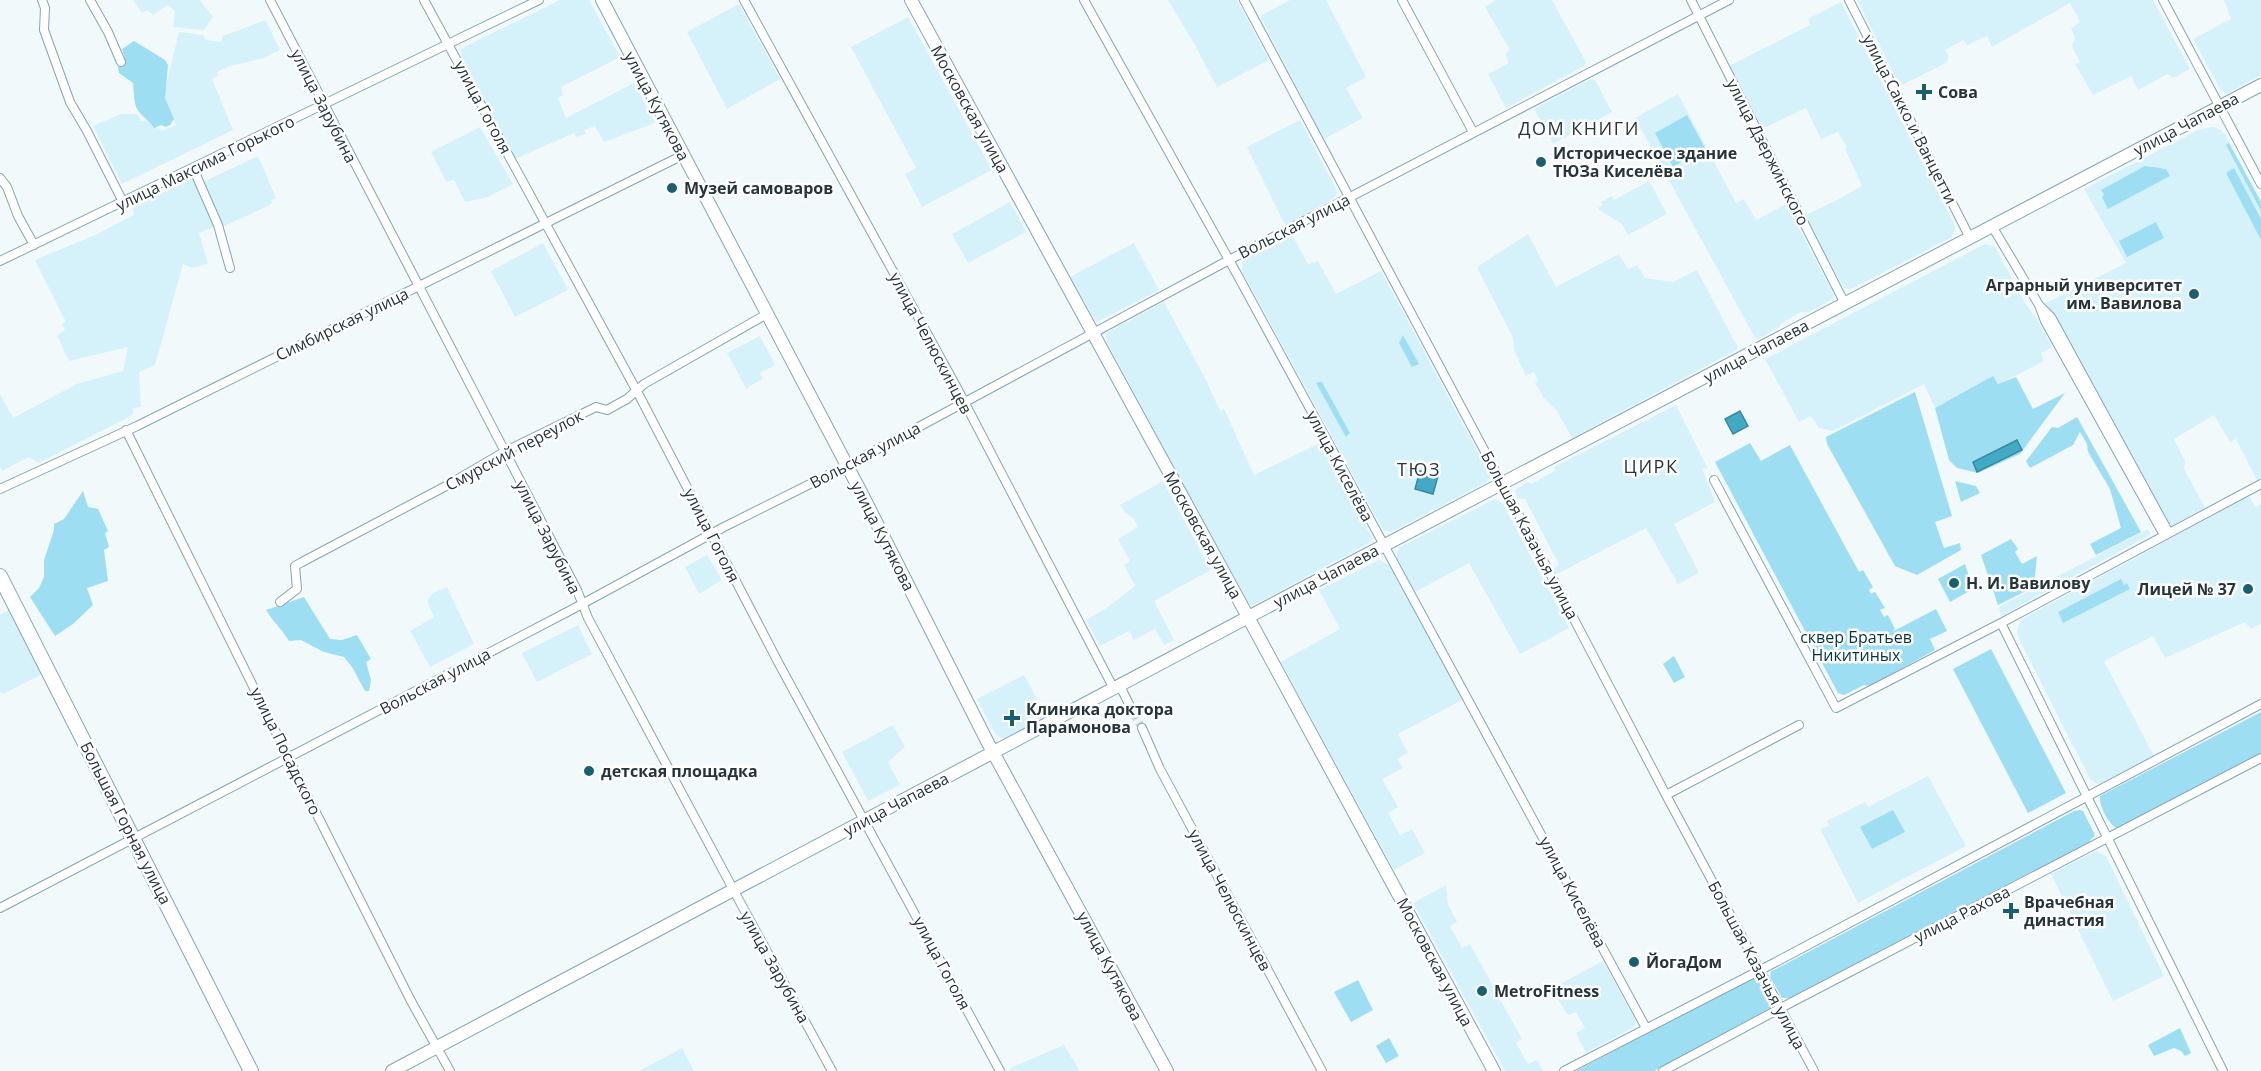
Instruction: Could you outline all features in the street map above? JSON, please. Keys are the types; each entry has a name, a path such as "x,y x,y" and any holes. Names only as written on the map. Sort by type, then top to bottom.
{"main road":[{"name":"Большая Горная улица","path":"0,576 251,1071"}],"street":[{"path":"42,0 45,9 44,30 70,102 123,202"},
{"path":"90,0 122,62"},
{"name":"улица Зарубина","path":"270,0 582,604 832,1071"},
{"name":"улица Гоголя","path":"423,0 636,389 778,662 1000,1071"},
{"name":"улица Максима Горького","path":"0,261 539,0"},
{"name":"улица Кутякова","path":"602,0 994,752 1167,1071"},
{"name":"улица Челюскинцев","path":"744,0 964,402 1117,688 1133,712"},
{"name":"Московская улица","path":"911,0 1494,1071"},
{"name":"улица Киселёва","path":"1084,0 1229,260 1646,1028"},
{"name":"Большая Казачья улица","path":"1244,0 1814,1071"},
{"path":"1402,0 1473,132"},
{"name":"улица Дзержинского","path":"1690,0 1845,304"},
{"name":"Вольская улица","path":"1,904 288,758 846,466 1229,260 1729,0"},
{"name":"улица Сакко и Ванцетти","path":"1849,0 1970,238"},
{"path":"2163,0 2261,184"},
{"name":"улица Чапаева","path":"392,1071 1248,617 2261,85"},
{"name":"Симбирская улица","path":"0,489 419,287 683,155"},
{"path":"193,168 212,208 226,247 230,268"},
{"path":"0,178 7,187 18,216 34,245"},
{"path":"1992,226 2038,305 2051,317 2167,534"},
{"name":"Смурский переулок","path":"280,602 297,589 295,566 446,486 504,452 596,407 607,410 627,399 636,389 767,314"},
{"name":"улица Посадского","path":"126,430 288,758 411,1001 450,1071"},
{"path":"1714,480 1836,708 2261,484"},
{"path":"2001,623 2223,1071"},
{"path":"1564,1071 1760,970 2261,704"},
{"path":"1666,795 1799,725"},
{"name":"улица Челюскинцев","path":"1142,728 1160,769 1322,1071"},
{"name":"улица Рахова","path":"1663,1071 2261,758"}],"shaded area":[{"path":"133,0 200,0 213,17 204,30 173,27 175,11 168,5 153,15 147,10 142,13"},
{"path":"560,0 589,0 620,57 561,87 563,95 558,98 566,118 634,83 655,123 604,142 595,126 584,130 586,134 576,137 574,133 515,159 461,55 461,50"},
{"path":"1168,0 1237,0 1269,60 1217,87"},
{"path":"1290,0 1326,0 1366,77 1346,88 1363,118 1324,139 1260,16"},
{"path":"1496,0 1552,0 1586,62 1584,66 1506,108 1488,74 1509,63 1505,54 1510,50 1485,7"},
{"path":"1857,0 2153,0 2190,69 2173,78 2167,74 2138,90 2131,76 2093,95 2075,64 2080,62 2072,46 2075,37 2071,28 2080,22 2070,3 1992,47 1987,36 1967,45 1964,40 1945,50 1949,57 1946,63 1900,86"},
{"path":"2224,0 2261,0 2261,75 2227,94 2220,89 2193,39 2231,19"},
{"path":"1841,2 1955,226 1952,237 1851,289 1844,288 1804,216 1862,186 1845,149 1847,147 1838,132 1821,139 1806,108 1762,129 1729,66 1810,25 1808,19"},
{"path":"739,4 780,79 727,109 687,32"},
{"path":"908,17 992,170 922,207 905,174 916,168 851,47"},
{"path":"266,21 280,50 264,58 230,66 217,72 218,76 212,79 233,130 122,184 93,126 121,114 137,114 141,121 157,120 157,129 160,128 162,131 176,125 165,98 165,90 179,32 203,35 206,40 221,42 223,36"},
{"path":"1591,79 1595,80 1612,112 1553,144 1534,109"},
{"path":"1678,94 1736,203 1744,199 1756,220 1786,204 1833,293 1833,298 1829,301 1809,312 1801,312 1758,339 1755,338 1635,118"},
{"path":"1300,120 1337,194 1333,199 1285,225 1247,147"},
{"path":"480,127 513,184 488,197 465,202 454,180 446,182 431,152"},
{"name":"Аграрный университет им. Вавилова","path":"2214,127 2226,136 2261,202 2261,478 2257,480 2236,439 2230,442 2214,415 2174,439 2185,461 2184,469 2205,508 2171,526 2167,523 2049,308 2042,305 2126,263 2084,189 2198,130"},
{"path":"258,156 276,198 271,200 272,203 268,206 222,227 203,182"},
{"path":"193,178 214,227 199,233 208,264 192,268 183,264 155,365 139,372 141,407 133,408 133,414 129,417 38,463 29,457 2,471 0,467 0,394 13,418 77,384 123,371 128,347 69,361 57,335 65,330 62,324 66,322 35,260 95,235 134,215 133,208"},
{"path":"1649,181 1667,214 1628,235 1622,224 1598,208 1603,205 1601,202 1612,196 1614,200"},
{"path":"1010,202 1026,232 968,263 952,234"},
{"path":"1528,234 1556,287 1619,254 1628,269 1637,265 1645,278 1673,282 1697,270 1738,348 1572,438 1557,411 1544,398 1535,383 1538,381 1534,372 1526,376 1514,350 1513,338 1477,267"},
{"path":"1292,235 1308,264 1318,261 1336,294 1381,271 1490,475 1487,482 1391,532 1383,530 1242,271 1242,261"},
{"path":"543,243 568,290 515,317 491,271"},
{"path":"1134,243 1159,290 1097,322 1070,277"},
{"path":"1985,244 1995,247 2052,347 2041,353 2044,361 1997,385 1993,377 1935,408 1924,384 1833,431 1819,428 1811,416 1799,422 1765,359"},
{"path":"1164,302 1220,411 1224,409 1254,475 1322,442 1372,538 1371,542 1254,605 1246,602 1107,342 1108,332"},
{"path":"760,336 775,365 760,373 763,379 748,387 747,390 727,353"},
{"path":"1676,405 1708,469 1702,468 1715,502 1674,524 1699,573 1678,584 1646,528 1557,574 1554,568 1559,565 1525,499 1517,498 1515,490 1528,482 1531,484 1555,471 1554,467"},
{"path":"1740,411 1748,426 1733,434 1725,419"},
{"path":"2017,440 2022,450 1977,472 1973,462"},
{"path":"1420,471 1438,476 1433,494 1415,489"},
{"path":"1163,481 1211,570 1154,601 1174,640 1164,645 1155,629 1134,640 1129,631 1100,646 1086,620 1108,607 1135,586 1124,565 1130,561 1118,539 1138,527 1133,518 1125,513 1120,505"},
{"path":"2249,496 2255,507 2261,504 2261,624 2251,629 2245,622 2165,658 2153,636 2104,661 2154,756 2100,784 2095,783 2090,779 2019,639 2017,630 2020,623 2024,618"},
{"path":"1495,499 1503,504 1569,628 1520,654 1469,563 1415,592 1397,559 1396,552 1400,547"},
{"path":"2148,529 2151,534 2001,616 1999,607"},
{"path":"707,555 722,580 699,594 685,567"},
{"path":"1379,560 1389,565 1464,699 1398,734 1408,753 1397,759 1403,768 1382,779 1398,807 1388,813 1400,835 1412,829 1425,853 1394,870 1281,662 1340,629 1319,590"},
{"path":"447,587 474,644 430,667 410,631 434,617 427,601 433,593"},
{"path":"9,610 42,674 3,694 0,692 0,615"},
{"path":"578,625 592,654 537,682 522,653"},
{"path":"1024,675 1046,716 1005,739 996,735 977,699"},
{"path":"893,725 905,747 888,762 900,785 868,801 842,752"},
{"path":"1928,776 1966,846 1858,903 1820,829 1829,826 1827,821 1865,802 1868,807"},
{"path":"2096,851 2106,856 2164,976 2113,1001 2051,874"},
{"path":"1446,885 1448,904 1457,922 1450,926 1462,948 1470,944 1522,1039 1516,1043 1528,1064 1537,1060 1543,1071 1505,1071 1413,903"},
{"path":"1603,961 1635,1019 1635,1025 1586,1053 1576,1033 1585,1028 1576,1012 1568,1015 1551,989"},
{"path":"1064,1045 1080,1071 1011,1071 1010,1068"},
{"path":"682,1048 694,1071 639,1071"}],"green space":[{"path":"134,41 165,60 168,65 165,98 174,119 166,127 161,125 154,128 140,113 135,103 133,83 119,73 118,67 125,58 122,49"},
{"path":"1687,115 1705,148 1673,167 1655,133"},
{"path":"2229,143 2261,202 2261,211 2226,145"},
{"path":"2145,166 2166,169 2170,176 2108,209 2101,190"},
{"path":"2234,168 2261,219 2261,240 2226,173"},
{"path":"2156,222 2164,238 2127,257 2119,241"},
{"path":"1403,335 1419,364 1412,367 1399,343"},
{"path":"1993,376 1998,384 2016,377 2033,409 2065,393 2020,454 1978,473 1957,468 1949,460 1935,408"},
{"path":"1322,382 1350,433 1346,437 1316,383"},
{"path":"1915,392 1952,516 1935,522 1944,548 1960,543 1961,550 1917,575 1895,566 1827,444 1826,437"},
{"path":"2077,417 2141,532 2096,555 2090,544 2121,528 2110,489 2088,452 2087,444 2080,432 2073,445 2030,468 2026,461 2052,427 2058,428"},
{"name":"сквер Братьев Никитиных","path":"1750,443 1761,461 1790,445 1859,572 1863,570 1873,587 1869,590 1871,594 1875,592 1885,608 1880,610 1884,617 1888,615 1895,629 1892,632 1936,609 1947,631 1930,639 1935,650 1870,686 1864,685 1844,695 1838,693 1715,462"},
{"path":"1955,481 1976,486 1980,493 1961,502"},
{"path":"83,491 88,507 98,509 108,531 105,533 109,547 104,550 108,581 87,588 93,605 73,624 55,636 30,597 39,588 44,577 44,560 54,524 64,519"},
{"path":"2011,539 2018,549 2015,552 2022,564 2037,556 2034,587 1998,605 1981,555"},
{"path":"1965,564 1973,589 1950,602 1938,579"},
{"path":"2121,579 2130,589 2063,623 2058,612"},
{"path":"304,597 330,639 342,640 357,635 371,659 366,662 371,680 369,691 365,691 344,657 324,652 301,640 289,641 266,610"},
{"path":"1991,649 2066,793 2028,813 1953,669"},
{"path":"1674,656 1685,677 1674,683 1663,664"},
{"path":"2261,712 2261,754 2124,826 2116,828 2110,822 2103,809 2100,796"},
{"path":"1893,810 1905,832 1872,849 1860,827"},
{"path":"2074,811 2083,811 2095,835 2089,842 1789,998 1782,998 1770,977 1771,971"},
{"path":"1753,977 1758,980 1772,1007 1654,1071 1576,1071"},
{"path":"1358,980 1373,1010 1351,1022 1334,992"},
{"path":"2180,1028 2191,1053 2185,1056 2174,1048 2154,1056 2148,1045"},
{"path":"1389,1038 1399,1056 1386,1063 1376,1046"}],"tunnel":[{"path":"1133,712 1142,728"}],"place":[{"name":"Сова","path":"1924,92"},
{"name":"Историческое здание ТЮЗа Киселёва","path":"1541,162"},
{"name":"Музей самоваров","path":"672,188"},
{"name":"Аграрный университет им. Вавилова","path":"2194,294"},
{"name":"Н. И. Вавилову","path":"1954,583"},
{"name":"Лицей № 37","path":"2248,589"},
{"name":"Клиника доктора Парамонова","path":"1012,718"},
{"name":"детская площадка","path":"589,771"},
{"name":"Врачебная династия","path":"2011,911"},
{"name":"ЙогаДом","path":"1634,962"},
{"name":"MetroFitness","path":"1482,991"}],"district":[{"name":"ДОМ КНИГИ","path":"1579,128"},
{"name":"ЦИРК","path":"1651,466"},
{"name":"ТЮЗ","path":"1419,469"}]}
